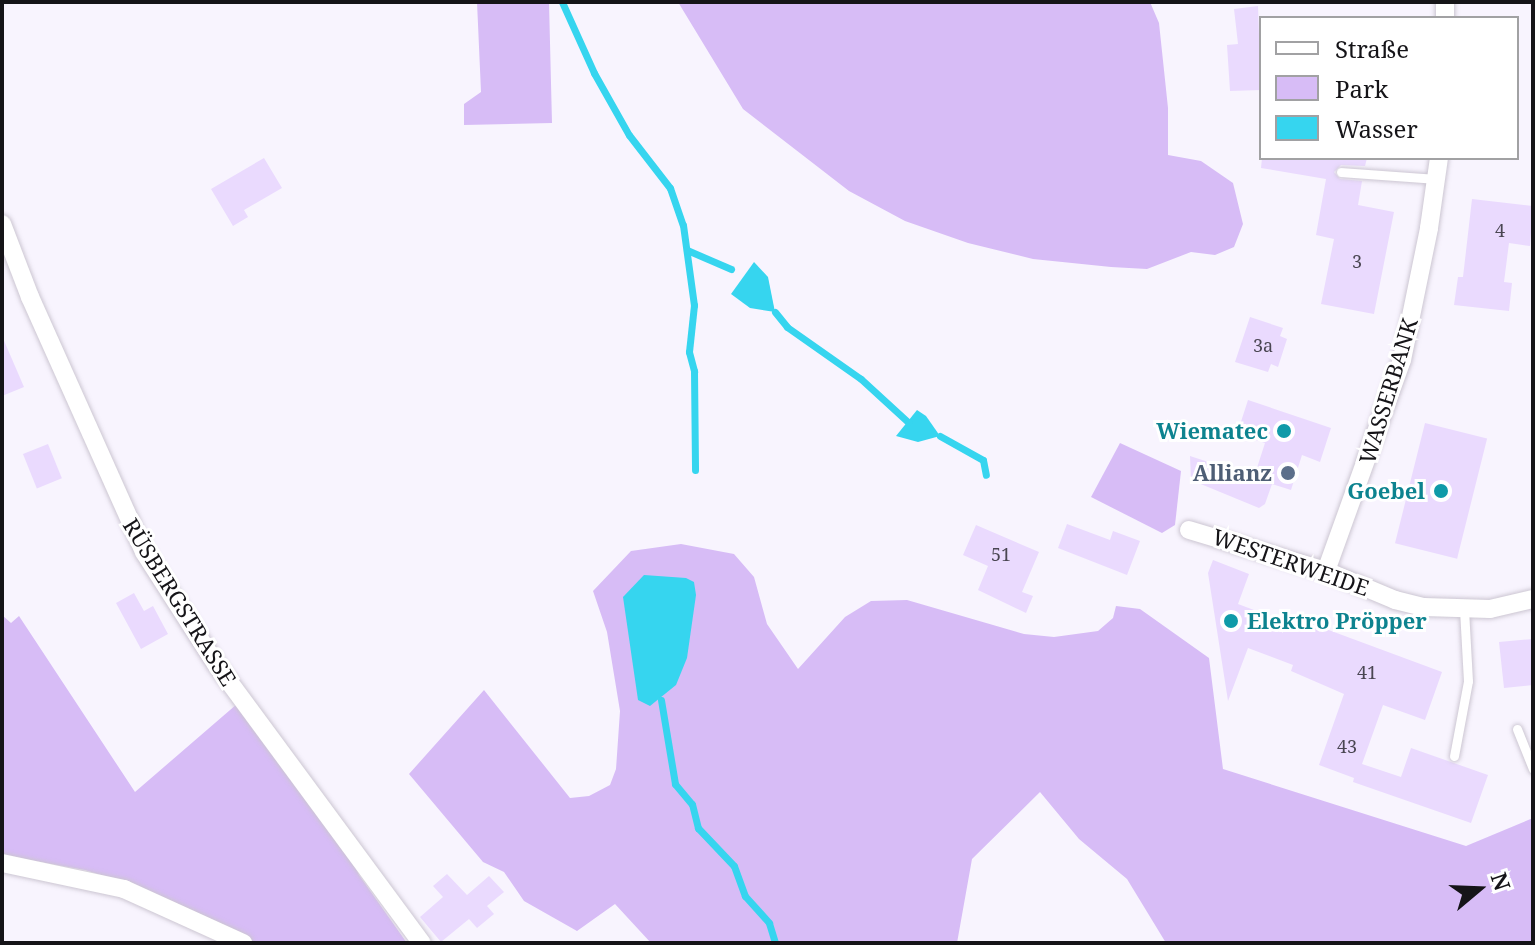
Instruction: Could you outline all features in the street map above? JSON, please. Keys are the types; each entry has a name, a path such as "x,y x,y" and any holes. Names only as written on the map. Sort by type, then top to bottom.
{"street":[{"name":"WASSERBANK","path":"1326,571 1402,360 1439,160"},
{"name":"RÜSBERGSTRASSE","path":"2,224 30,297 144,552 216,664 422,943"},
{"name":"WESTERWEIDE","path":"1189,530 1326,571 1395,600 1464,610 1490,609 1533,599"},
{"path":"2,863 124,889 243,943"}],"lane":[{"path":"1341,172 1436,179"},
{"path":"1454,756 1468,681 1464,610"},
{"path":"1517,729 1533,769"}],"green space":[{"path":"477,2 549,2 552,123 464,125 464,104 481,92"},
{"path":"678,2 1150,2 1159,23 1168,108 1168,155 1201,161 1233,183 1243,224 1234,247 1215,255 1191,252 1147,269 1111,267 1033,259 968,243 905,221 849,191 743,109"},
{"path":"1120,443 1181,471 1175,525 1162,533 1091,497"},
{"path":"681,544 734,554 754,577 767,624 798,669 845,617 871,601 907,600 1024,634 1054,637 1098,631 1113,618 1116,606 1140,609 1209,658 1223,769 1466,846 1533,818 1533,943 1166,943 1127,879 1079,839 1040,792 972,859 957,943 651,943 615,904 577,931 524,901 504,872 483,862 409,774 484,690 570,798 589,796 610,785 616,769 620,711 607,632 593,591 631,551"},
{"path":"2,615 11,623 19,616 135,792 237,704 351,857 359,875 407,943 256,943 127,883 85,870 2,855"}],"water":[{"path":"754,262 768,277 775,312 750,308 731,294"},
{"path":"917,410 926,416 940,436 918,442 896,436"},
{"path":"644,575 686,578 694,582 696,595 687,658 676,685 650,706 638,700 623,597"}],"building":[{"path":"1258,6 1259,90 1230,91 1227,45 1238,44 1234,9"},
{"path":"264,158 282,188 244,210 248,217 233,226 211,189"},
{"path":"1262,160 1366,160 1365,166 1341,165 1334,172 1340,179 1362,181 1358,205 1394,212 1374,314 1321,304 1334,239 1316,235 1326,179 1261,168"},
{"path":"1472,199 1533,206 1530,246 1509,243 1504,282 1512,283 1509,311 1454,305 1458,277 1463,277"},
{"path":"1250,317 1283,328 1280,336 1287,339 1278,367 1271,364 1268,372 1235,362"},
{"path":"2,336 24,387 2,396"},
{"path":"1248,400 1331,428 1320,462 1302,455 1291,490 1272,484 1265,504 1259,508 1191,480 1190,456 1254,477 1265,443 1237,434"},
{"name":"Goebel","path":"1425,423 1487,438 1457,559 1395,543"},
{"path":"48,444 62,478 37,488 23,454"},
{"path":"1067,524 1110,540 1113,531 1140,541 1127,575 1058,548"},
{"path":"976,525 1039,552 1022,592 1033,596 1026,613 978,590 988,566 963,555"},
{"path":"1213,560 1249,574 1238,604 1278,619 1280,612 1442,672 1425,720 1383,705 1362,764 1401,777 1411,748 1488,775 1471,823 1353,782 1354,778 1319,765 1344,694 1291,671 1293,665 1248,648 1228,701 1208,573"},
{"path":"134,593 144,611 153,606 168,634 141,649 116,603"},
{"path":"1533,639 1533,685 1504,688 1499,642"},
{"path":"447,874 467,895 489,876 504,892 487,906 494,914 477,928 469,919 441,942 420,917 443,897 433,886"}],"waterway":[{"path":"562,2 594,73 629,135 670,188 683,225 694,305 689,352 694,371 695,470"},
{"path":"687,250 731,269"},
{"path":"775,312 787,327 861,379 908,422"},
{"path":"940,436 983,460 986,475"},
{"path":"661,700 675,784 692,804 698,828 734,866 745,896 769,923 775,943"}],"place":[{"name":"Wiematec","path":"1284,431"},
{"name":"Allianz","path":"1288,473"},
{"name":"Goebel","path":"1441,491"},
{"name":"Elektro Pröpper","path":"1231,621"}]}
